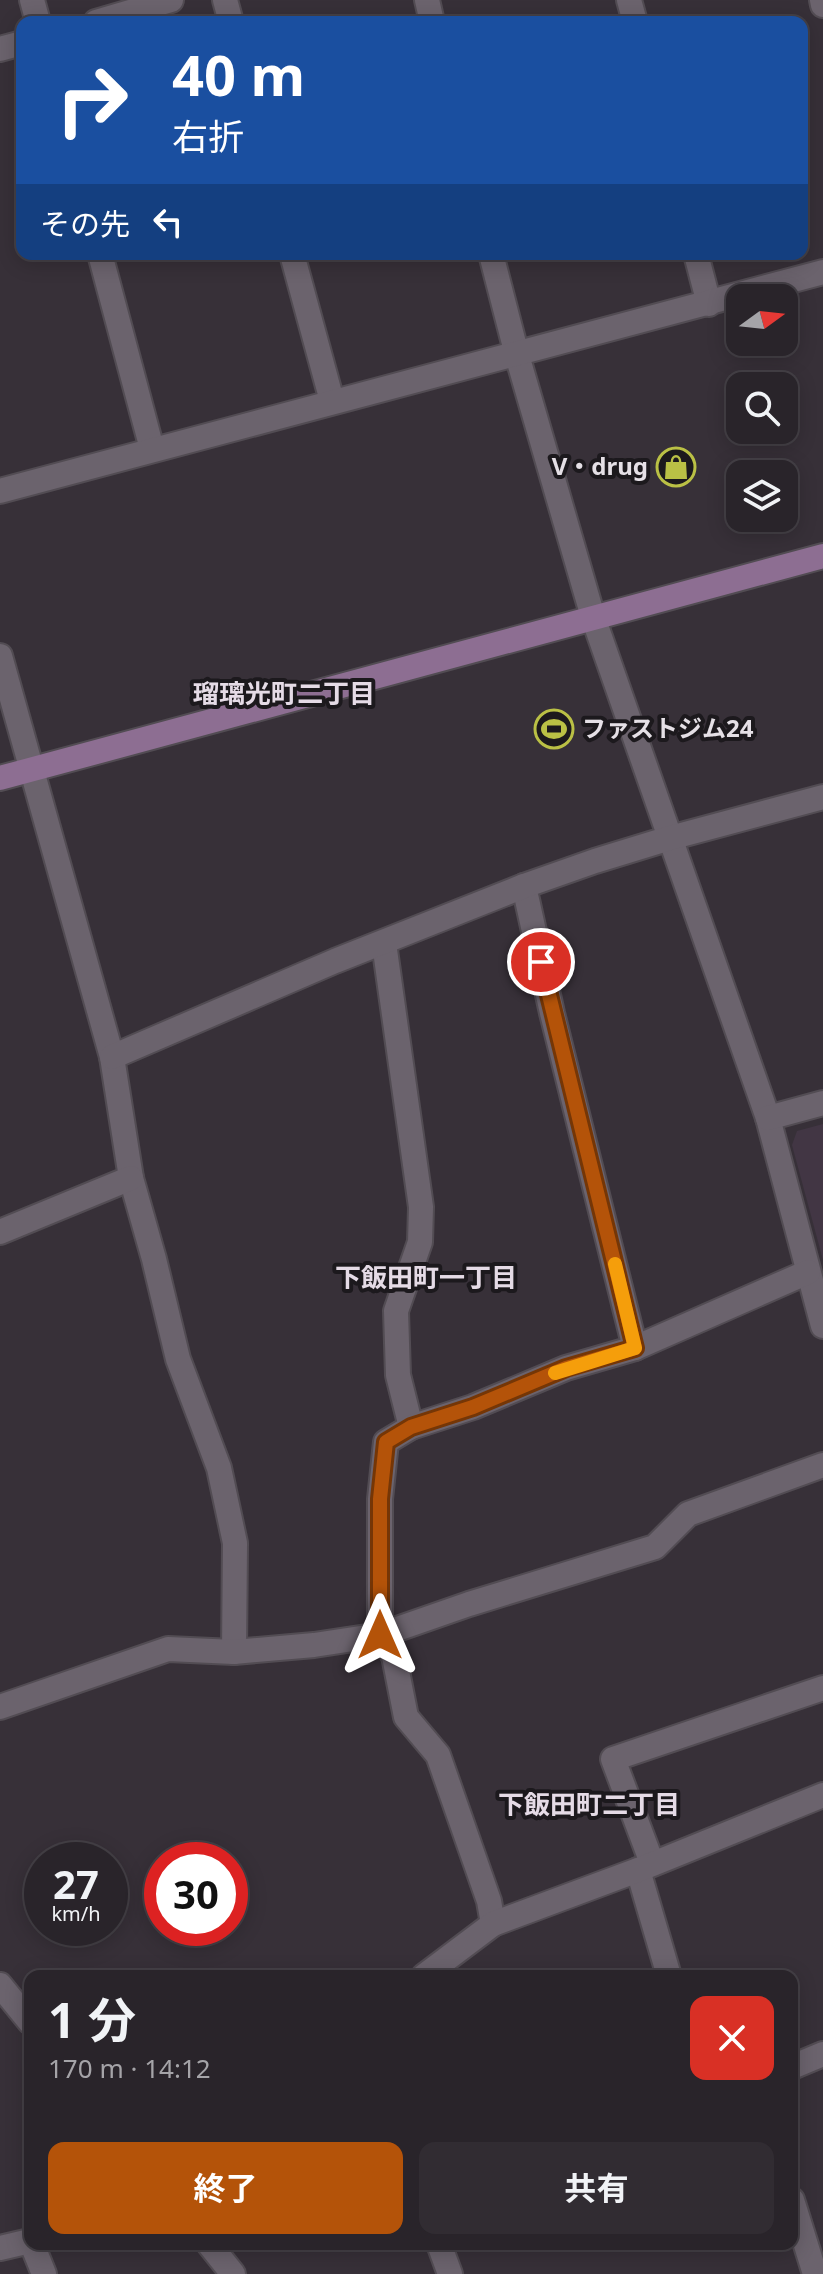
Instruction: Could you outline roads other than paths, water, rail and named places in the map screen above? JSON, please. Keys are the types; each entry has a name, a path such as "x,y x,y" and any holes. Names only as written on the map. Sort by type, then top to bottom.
{"street":[{"path":"116,16 171,0"},
{"path":"102,260 152,449"},
{"path":"294,260 332,401"},
{"path":"493,260 593,617 768,1118 823,1326"},
{"path":"698,260 709,304"},
{"path":"0,491 823,272"},
{"path":"0,778 823,556"},
{"path":"0,656 112,1057 131,1178 178,1359 219,1468 235,1543 234,1652"},
{"path":"112,1057 335,961 524,886 670,838 823,797"},
{"path":"524,886 552,1013 635,1348"},
{"path":"384,943 421,1207 420,1242 396,1311 398,1375 411,1427"},
{"path":"768,1118 823,1103"},
{"path":"0,1232 131,1178"},
{"path":"493,1924 489,1901 465,1827 438,1755 406,1717 394,1656 380,1635 380,1499 386,1442 411,1427 473,1407 566,1368 635,1348 808,1272"},
{"path":"0,1707 168,1649 234,1652 380,1635 469,1604 655,1547 688,1514 823,1465"},
{"path":"668,1970 645,1866 613,1759 823,1688"},
{"path":"432,1970 493,1924 823,1795"},
{"path":"0,1985 24,2015"},
{"path":"798,2064 823,2054"},
{"path":"798,2216 816,2263"},
{"path":"0,2248 24,2243"},
{"path":"34,2250 44,2274"},
{"path":"214,2250 233,2274"},
{"path":"441,2250 449,2273"}],"place":[{"name":"V・drug","path":"676,467"},
{"name":"ファストジム24","path":"554,729"}],"district":[{"name":"瑠璃光町二丁目","path":"284,694"},
{"name":"下飯田町一丁目","path":"426,1278"},
{"name":"下飯田町二丁目","path":"589,1805"}]}
